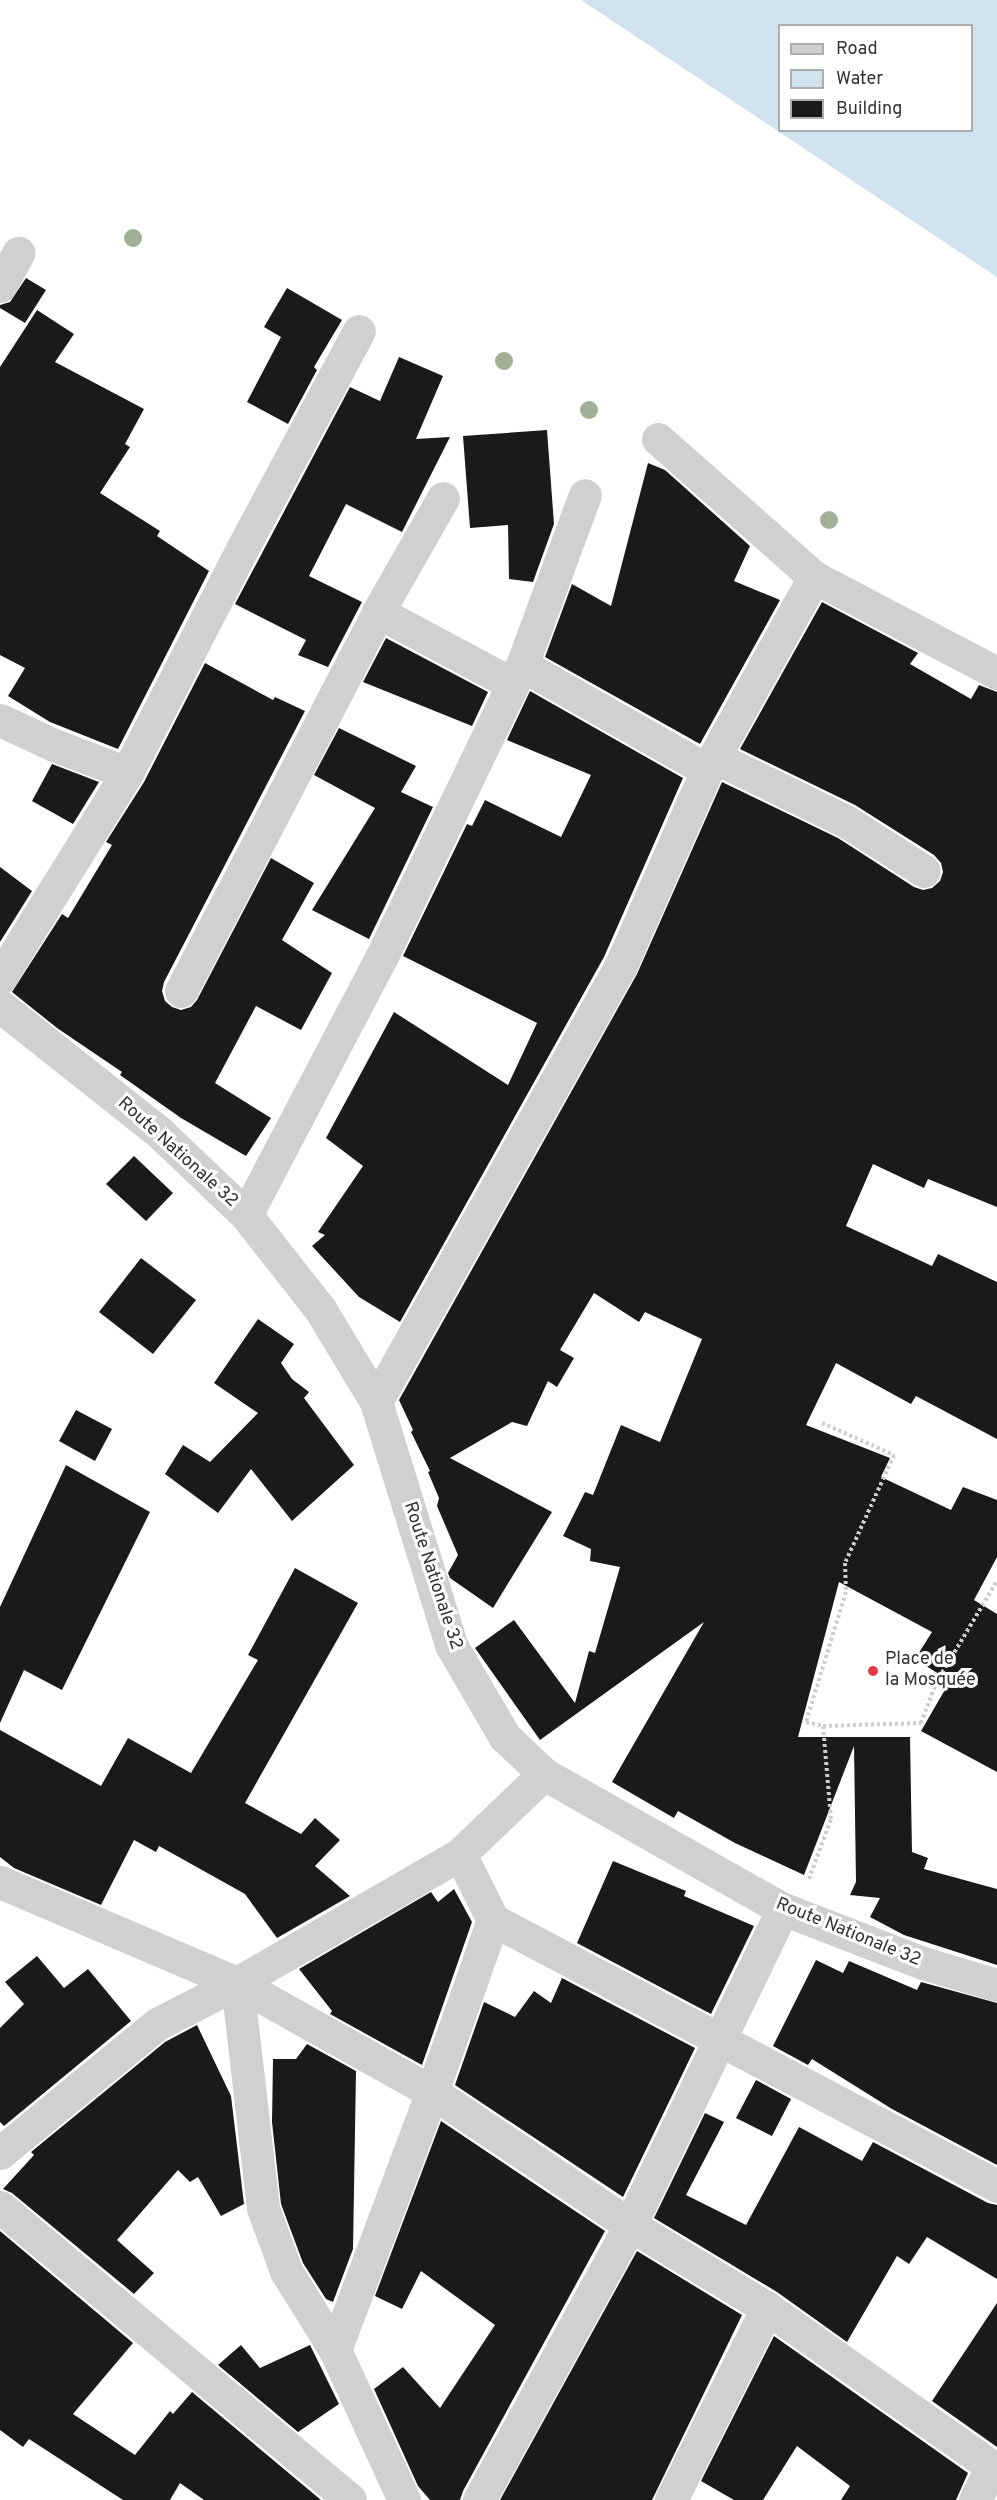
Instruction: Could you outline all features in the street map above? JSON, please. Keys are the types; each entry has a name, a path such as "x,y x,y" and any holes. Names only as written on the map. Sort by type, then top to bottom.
{"street":[{"path":"0,286 18,254"},
{"path":"0,978 127,773 243,547 359,331"},
{"path":"658,439 814,577 997,673"},
{"path":"246,1215 382,956 517,674 585,495"},
{"path":"181,991 378,612 443,498"},
{"path":"376,1402 621,965 711,763 814,577"},
{"path":"378,612 847,822 924,871"},
{"path":"0,720 54,745 127,773"},
{"name":"Route Nationale 32","path":"0,1006 160,1133 246,1215 320,1309 376,1402 451,1645 505,1737 544,1774 789,1911 922,1963 997,1985"},
{"path":"0,2153 158,2025 237,1983 460,1854 544,1774"},
{"path":"460,1854 493,1920 721,2038 997,2186"},
{"path":"0,1882 237,1983 432,2092 630,2225 767,2308 994,2469 975,2500"},
{"path":"478,2500 630,2225 721,2038 789,1911"},
{"path":"335,2350 432,2092 493,1920"},
{"path":"237,1983 263,2208 286,2271 335,2350 404,2500"},
{"path":"0,2207 350,2500"},
{"path":"671,2500 767,2308"}],"path":[{"path":"822,1423 894,1455 845,1563 846,1592 806,1722 824,1726 921,1723 936,1683 997,1581"},
{"path":"789,1911 831,1819 824,1726"}],"water":[{"path":"581,0 997,0 997,277 779,132 973,132 973,24 778,24 778,131"}],"building":[{"path":"26,278 46,290 25,323 0,308 0,305 10,302"},
{"path":"287,288 342,320 314,367 317,370 288,424 247,402 281,337 264,327"},
{"path":"37,310 74,334 55,362 144,409 125,444 130,447 100,493 160,531 157,536 209,571 118,749 50,722 8,696 25,668 0,655 0,367"},
{"path":"399,357 443,376 416,439 450,437 402,532 346,504 309,576 362,602 328,667 298,655 306,640 235,604 350,387 380,401"},
{"path":"547,430 554,524 533,582 509,579 508,525 470,528 463,436"},
{"path":"648,463 665,470 750,546 734,581 780,600 700,744 545,657 572,584 611,606"},
{"path":"822,602 918,653 910,664 971,699 979,685 997,692 997,1207 928,1179 924,1188 873,1164 846,1226 932,1266 938,1254 997,1282 997,1439 916,1396 911,1404 836,1363 806,1425 890,1458 881,1477 951,1510 963,1487 997,1500 997,1557 974,1600 997,1614 997,1772 921,1731 950,1681 915,1659 932,1632 839,1582 798,1737 910,1737 912,1852 928,1858 924,1869 997,1889 997,1965 904,1935 870,1917 880,1898 850,1895 856,1882 854,1746 804,1875 735,1843 678,1811 674,1818 612,1782 704,1622 540,1740 475,1648 514,1620 575,1703 589,1651 595,1653 620,1567 590,1561 591,1549 563,1536 585,1492 593,1495 621,1425 660,1442 702,1339 645,1312 639,1322 594,1293 560,1350 574,1358 557,1387 548,1381 527,1426 512,1422 450,1458 552,1512 493,1608 450,1578 448,1573 458,1555 437,1506 439,1498 428,1472 430,1471 411,1432 413,1430 399,1400 637,974 722,782 838,838 914,887 923,890 932,888 940,881 943,872 941,863 934,855 855,805 740,749"},
{"path":"386,638 488,692 472,726 363,682"},
{"path":"205,663 273,700 275,697 305,711 164,982 162,991 165,1001 181,1010 191,1007 197,1000 271,858 314,883 282,940 332,973 301,1030 256,1006 215,1083 271,1118 246,1156 181,1118 120,1075 122,1072 57,1028 12,992 62,914 68,918 112,845 106,842 144,782"},
{"path":"530,691 683,778 604,957 400,1322 359,1297 312,1246 325,1235 318,1232 363,1166 326,1138 394,1012 508,1085 537,1023 403,956 467,824 472,826 485,800 561,837 591,775 507,740"},
{"path":"339,728 416,766 401,792 433,807 369,939 312,910 375,808 314,775"},
{"path":"52,764 99,782 73,824 32,801"},
{"path":"0,867 32,891 0,942"},
{"path":"134,1156 173,1193 146,1221 106,1184"},
{"path":"141,1258 196,1300 153,1354 99,1312"},
{"path":"258,1319 294,1344 281,1363 292,1379 309,1392 304,1398 354,1465 292,1521 251,1469 218,1513 165,1474 183,1445 210,1462 258,1413 214,1383"},
{"path":"76,1410 112,1429 95,1461 59,1441"},
{"path":"66,1465 150,1512 62,1690 24,1670 0,1723 0,1607"},
{"path":"295,1568 358,1603 245,1803 301,1834 315,1818 340,1840 315,1866 350,1896 277,1938 245,1894 159,1846 156,1852 134,1840 101,1905 14,1868 0,1857 0,1730 101,1786 128,1738 191,1773 258,1660 248,1655"},
{"path":"613,1861 686,1891 684,1896 754,1926 711,2014 577,1943"},
{"path":"454,1889 472,1922 422,2065 330,2014 332,2011 299,1969 431,1892 438,1902"},
{"path":"37,1956 64,1988 88,1969 131,2021 4,2126 0,2122 0,2028 24,2004 5,1982"},
{"path":"816,1960 843,1973 849,1961 917,1990 921,1982 997,2003 997,2165 892,2109 812,2059 808,2065 773,2046"},
{"path":"562,1978 695,2048 623,2197 455,2085 484,2002 515,2017 534,1991 551,2003"},
{"path":"197,2025 231,2096 244,2204 221,2216 198,2177 190,2182 178,2170 117,2240 154,2273 134,2294 12,2193 3,2189 34,2155 31,2152 165,2042"},
{"path":"307,2044 356,2071 353,2249 333,2302 326,2299 303,2263 281,2204 272,2122 273,2059 296,2059"},
{"path":"756,2080 791,2099 772,2136 736,2118"},
{"path":"705,2113 724,2122 686,2195 746,2225 799,2127 862,2161 873,2142 988,2203 997,2205 997,2279 927,2237 909,2264 897,2256 847,2342 777,2292 654,2218"},
{"path":"441,2121 605,2231 460,2500 430,2500 418,2486 374,2389 403,2367 440,2408 495,2325 421,2271 402,2309 375,2296"},
{"path":"0,2231 133,2343 73,2414 135,2455 170,2411 173,2414 192,2392 321,2500 204,2500 180,2483 170,2500 123,2500 29,2439 23,2447 0,2430"},
{"path":"637,2251 742,2315 652,2500 500,2500"},
{"path":"997,2303 997,2447 932,2401"},
{"path":"774,2336 968,2473 956,2500 841,2500 850,2486 797,2446 763,2500 734,2500 701,2481"},
{"path":"241,2345 260,2368 310,2345 339,2404 298,2432 218,2365"}],"place":[{"name":"Place de la Mosquée","path":"873,1671"}]}
